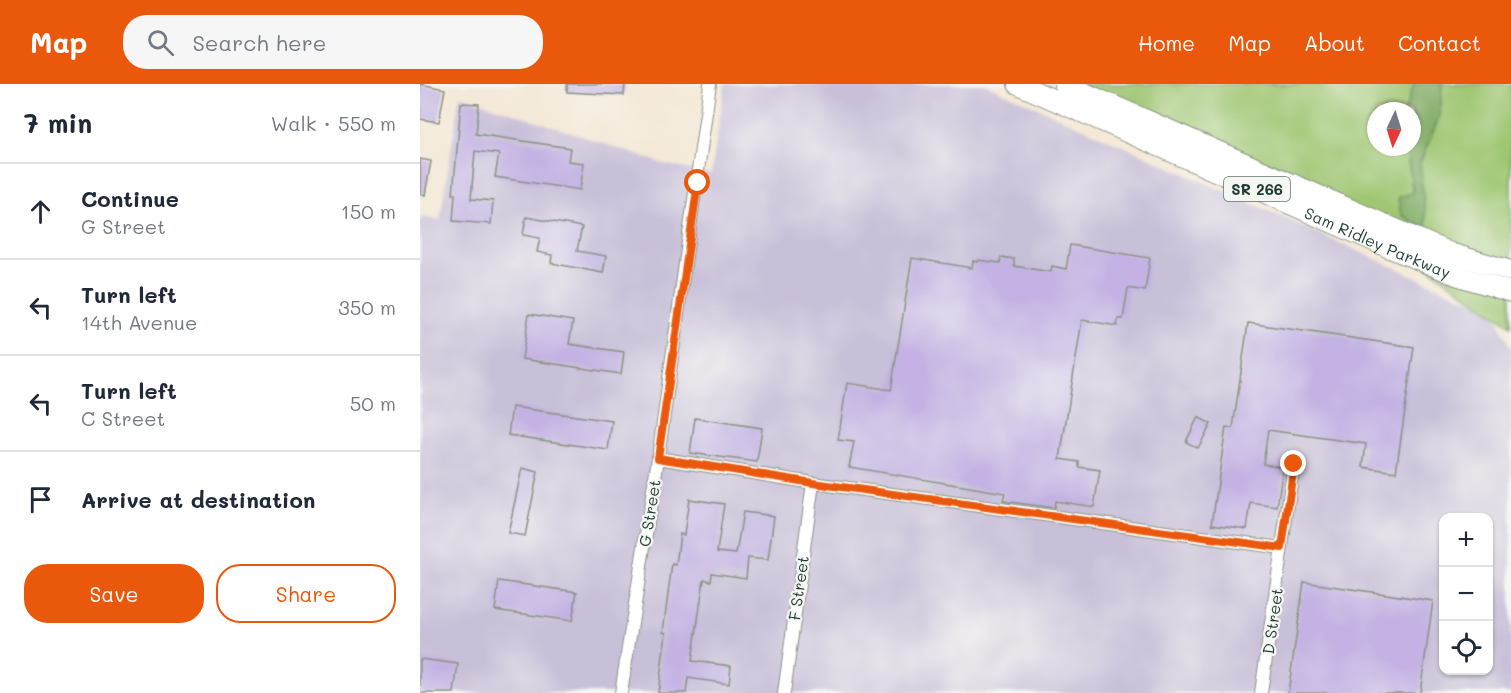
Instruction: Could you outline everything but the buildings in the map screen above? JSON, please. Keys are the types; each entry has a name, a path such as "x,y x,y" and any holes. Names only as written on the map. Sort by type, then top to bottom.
{"main road":[{"name":"Sam Ridley Parkway","path":"1018,84 1392,249 1459,276 1504,290"},
{"name":"Sam Ridley Parkway","path":"1064,84 1450,253 1511,271"}],"street":[{"name":"G Street","path":"621,693 658,458 710,84"},
{"path":"658,458 813,483 1282,548"},
{"name":"D Street","path":"1262,693 1294,464"},
{"name":"F Street","path":"784,693 813,483"}],"shaded area":[{"path":"725,84 985,84 1456,295 1492,307 1511,348 1511,693 420,693 420,217 440,220 460,95 664,164 711,174"}],"green space":[{"path":"1082,84 1511,84 1511,326 1383,236"},
{"path":"1414,84 1442,84 1440,115 1420,163 1427,230 1401,215 1398,197 1413,193 1407,156 1421,156 1421,102 1408,102"}],"route":[{"path":"698,183 658,458 813,483 1282,548 1294,464"}]}
